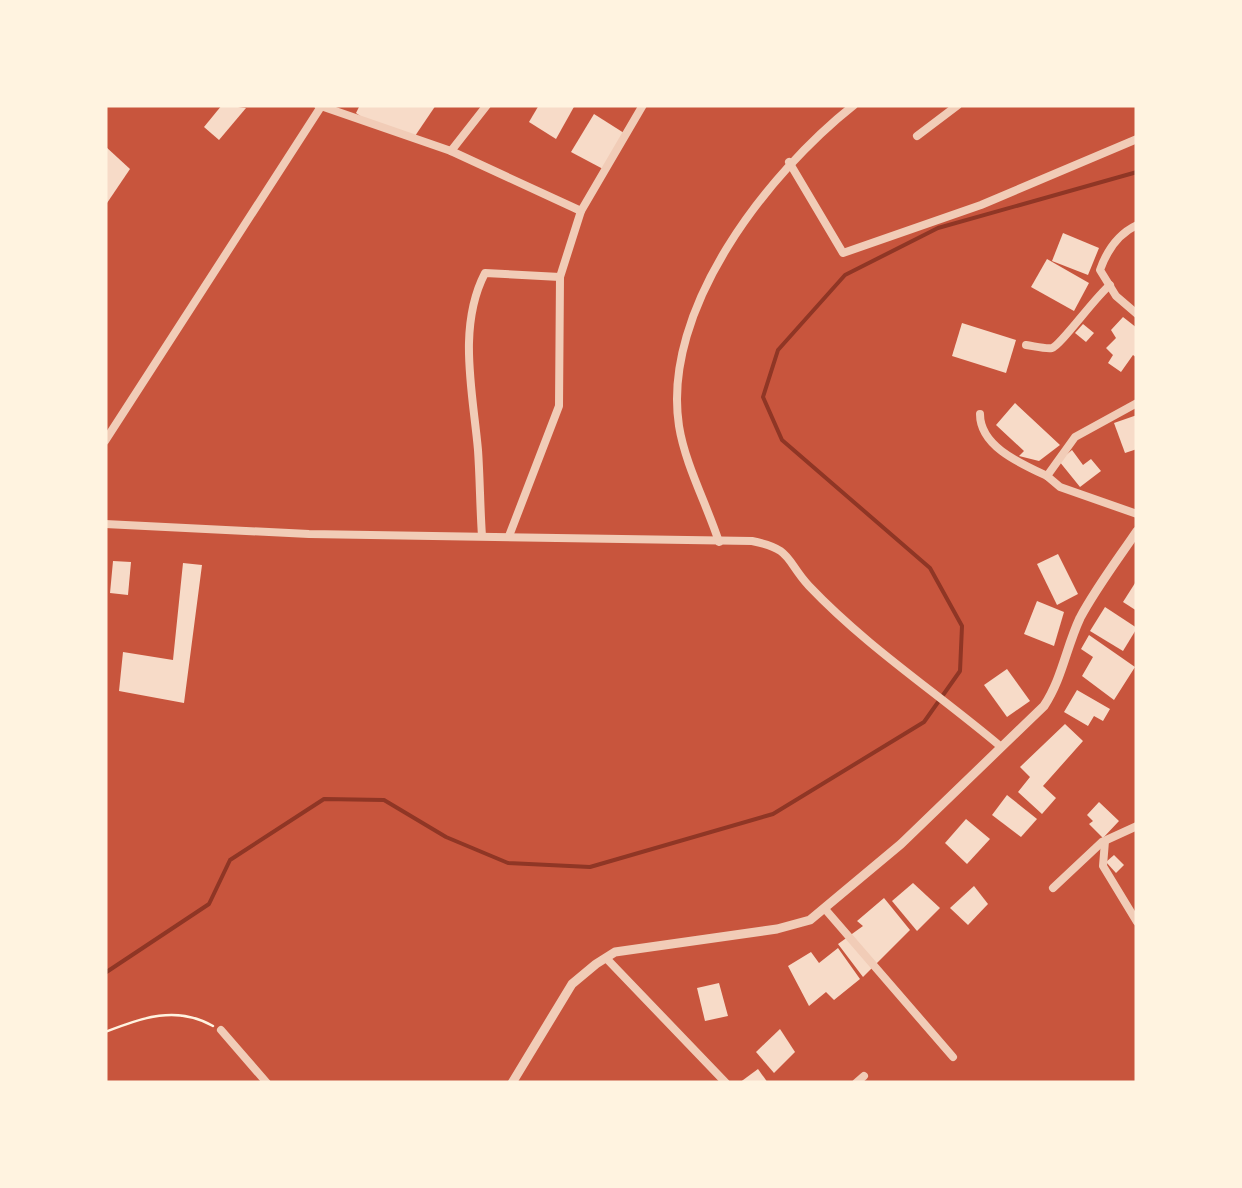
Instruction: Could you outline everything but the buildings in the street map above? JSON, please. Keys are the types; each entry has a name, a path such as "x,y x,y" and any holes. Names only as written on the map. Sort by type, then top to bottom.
{"street":[{"path":"105,440 320,105 451,151 581,211"},
{"path":"451,151 487,105"},
{"path":"509,536 558,406 560,277 581,211 643,105"},
{"path":"719,542 680,428 679,370 706,282 789,162 854,105"},
{"path":"916,136 958,105"},
{"path":"789,162 843,253 982,205 1137,139"},
{"path":"1137,225 1125,230 1106,253 1100,270 1137,314"},
{"path":"482,536 470,361 471,317 479,284 485,273 560,277"},
{"path":"1026,345 1050,348 1060,343 1088,304 1110,285"},
{"path":"1047,476 1075,436 1137,403"},
{"path":"980,414 980,430 987,440 1060,487 1137,514"},
{"path":"105,524 309,534 509,536 774,546 792,557 804,581 846,624 1000,746"},
{"path":"512,1083 572,984 615,952 778,929 810,920 901,844 1044,706 1060,682 1061,661 1082,614 1137,531"},
{"path":"1053,888 1105,842 1137,826"},
{"path":"1105,842 1103,866 1137,922"},
{"path":"825,909 953,1057"},
{"path":"606,958 726,1083"},
{"path":"221,1030 266,1083"}],"path":[{"path":"105,1032 164,1014 192,1014 221,1030"}],"waterway":[{"path":"105,973 209,904 230,860 324,799 384,800 446,837 508,863 590,867 773,814 924,722 960,671 962,626 930,568 782,440 763,397 778,350 845,275 938,228 1137,172"}]}
